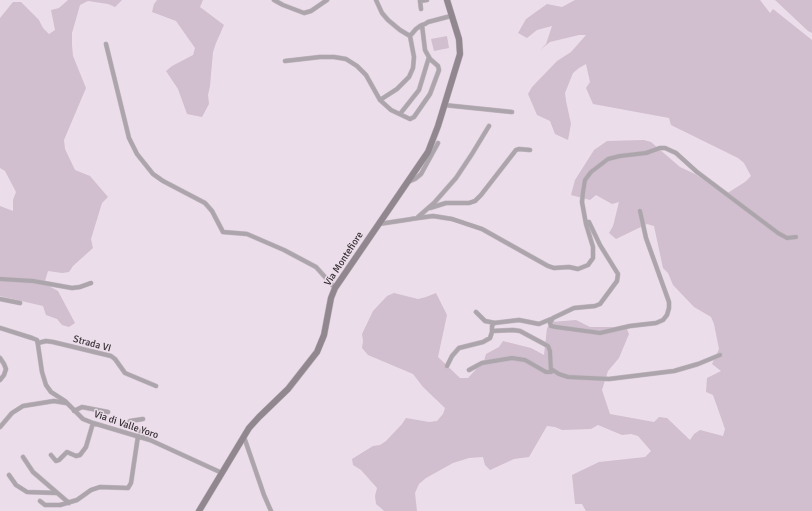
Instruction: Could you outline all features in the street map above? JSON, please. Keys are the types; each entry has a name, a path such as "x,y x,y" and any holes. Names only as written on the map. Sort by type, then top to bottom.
{"main road":[{"name":"Via Montefiore","path":"199,511 256,420 288,389 317,352 324,335 331,298 336,288 428,152 460,50 459,39 447,0"}],"street":[{"path":"274,0 305,13 311,11 327,0"},
{"path":"376,0 382,13 388,20 410,36 414,57 411,74 408,79 400,87 380,100"},
{"path":"421,9 420,1 427,0"},
{"path":"410,36 422,25 451,16"},
{"path":"285,61 320,57 346,59 356,65 366,75 380,100 390,109 409,119 412,118 432,90 439,68 429,57 424,45 422,25"},
{"path":"106,44 128,136 137,154 153,174 163,181 205,203 212,212 223,232 252,236 294,255 316,267 336,288"},
{"path":"400,114 419,90 429,57"},
{"path":"444,104 512,112"},
{"path":"411,219 419,216 428,208 456,178 489,126"},
{"path":"408,182 420,175 438,143"},
{"path":"379,224 439,216 474,225 545,265 554,268 569,267 578,269 591,263 594,255 582,202 585,180 591,172 608,159 646,153 660,148 665,148 676,153 697,172 778,233 790,238 796,237"},
{"path":"428,208 446,203 469,203 475,201 515,150 530,150"},
{"path":"555,317 550,322 554,327 596,333 630,326 656,323 665,319 669,309 669,302 646,238 640,211"},
{"path":"476,312 478,316 485,321 495,323 517,320 539,324 577,307 600,304 618,279 618,274 600,246 590,224 588,222 586,224"},
{"path":"0,279 33,281 72,288 91,283"},
{"path":"0,299 20,303"},
{"path":"447,366 455,351 462,347 486,341 490,338 492,325 495,323"},
{"path":"0,328 33,338 38,343"},
{"path":"469,370 482,363 517,358 525,360 548,373 551,372 550,350 547,345 520,331 492,331"},
{"name":"Strada VI","path":"38,343 46,341 53,342 110,356 125,373 156,386"},
{"name":"Via di Valle Yoro","path":"38,343 42,372 46,386 51,392 68,404 83,419 150,440 222,473"},
{"path":"551,369 568,377 609,379 674,371 702,363 720,355"},
{"path":"0,358 6,369 0,380"},
{"path":"0,427 14,411 26,405 54,401 68,404"},
{"path":"74,411 82,407 108,412"},
{"path":"143,419 131,421 128,424 144,433 150,440"},
{"path":"51,455 56,461 67,452 80,456 85,448 93,423"},
{"path":"40,501 46,506 60,505 69,503 80,498 91,490 100,487 108,486 124,489 129,487 138,436"},
{"path":"244,437 271,511"},
{"path":"24,457 31,470 69,503"},
{"path":"9,475 16,485 27,492 58,493"}],"shaded area":[{"path":"68,0 122,0 115,7 108,4 88,1 80,5 72,33 72,45 73,56 86,88 64,140 65,149 75,170 90,176 108,197 102,203 91,239 93,248 73,266 69,272 62,273 48,271 45,281 0,277 0,206 13,211 13,200 16,192 5,171 0,168 0,18 13,2 21,2 39,20 43,28 49,34 55,30 51,10 59,8"},
{"path":"157,0 203,0 200,7 224,25 213,52 208,95 209,104 202,117 187,114 178,89 166,71 172,66 193,55 195,48 176,21 152,12 154,4"},
{"path":"575,0 760,0 770,13 773,9 812,40 812,511 586,511 582,504 575,504 572,475 599,462 645,457 651,451 638,436 631,434 622,435 598,425 591,429 562,430 547,426 529,457 514,459 490,470 485,465 483,457 469,458 453,463 426,478 419,484 415,493 417,511 384,511 376,504 375,496 377,488 361,470 353,465 352,459 373,446 380,445 386,441 406,418 429,422 437,421 443,414 445,408 423,387 413,374 368,355 362,348 362,334 373,311 387,296 394,293 418,299 436,293 447,315 438,357 460,378 468,378 484,361 486,354 499,347 503,341 531,348 544,355 547,328 551,322 576,320 590,327 626,327 629,334 619,358 608,371 602,390 610,414 654,422 659,417 667,418 690,440 694,434 700,430 723,436 725,429 713,395 706,392 707,378 721,371 712,364 719,349 714,324 711,317 694,307 673,285 668,273 663,268 654,226 647,224 616,239 609,233 613,226 619,202 612,204 596,195 590,200 571,195 575,180 594,150 607,141 644,140 651,142 680,167 695,174 726,194 745,182 751,176 744,163 738,158 671,125 669,118 593,104 586,88 590,82 586,64 573,73 565,93 571,124 568,140 555,134 550,121 537,115 528,94 532,87 557,61 571,52 586,35 579,35 550,42 540,50 546,44 552,26 537,30 527,38 518,33 526,19 547,4 562,7"},
{"path":"775,0 812,0 812,33 808,31"},
{"path":"447,36 449,48 434,51 431,39"},
{"path":"0,281 15,281 47,285 58,291 75,323 69,327 62,325 57,319 46,315 43,306 0,296"}]}
